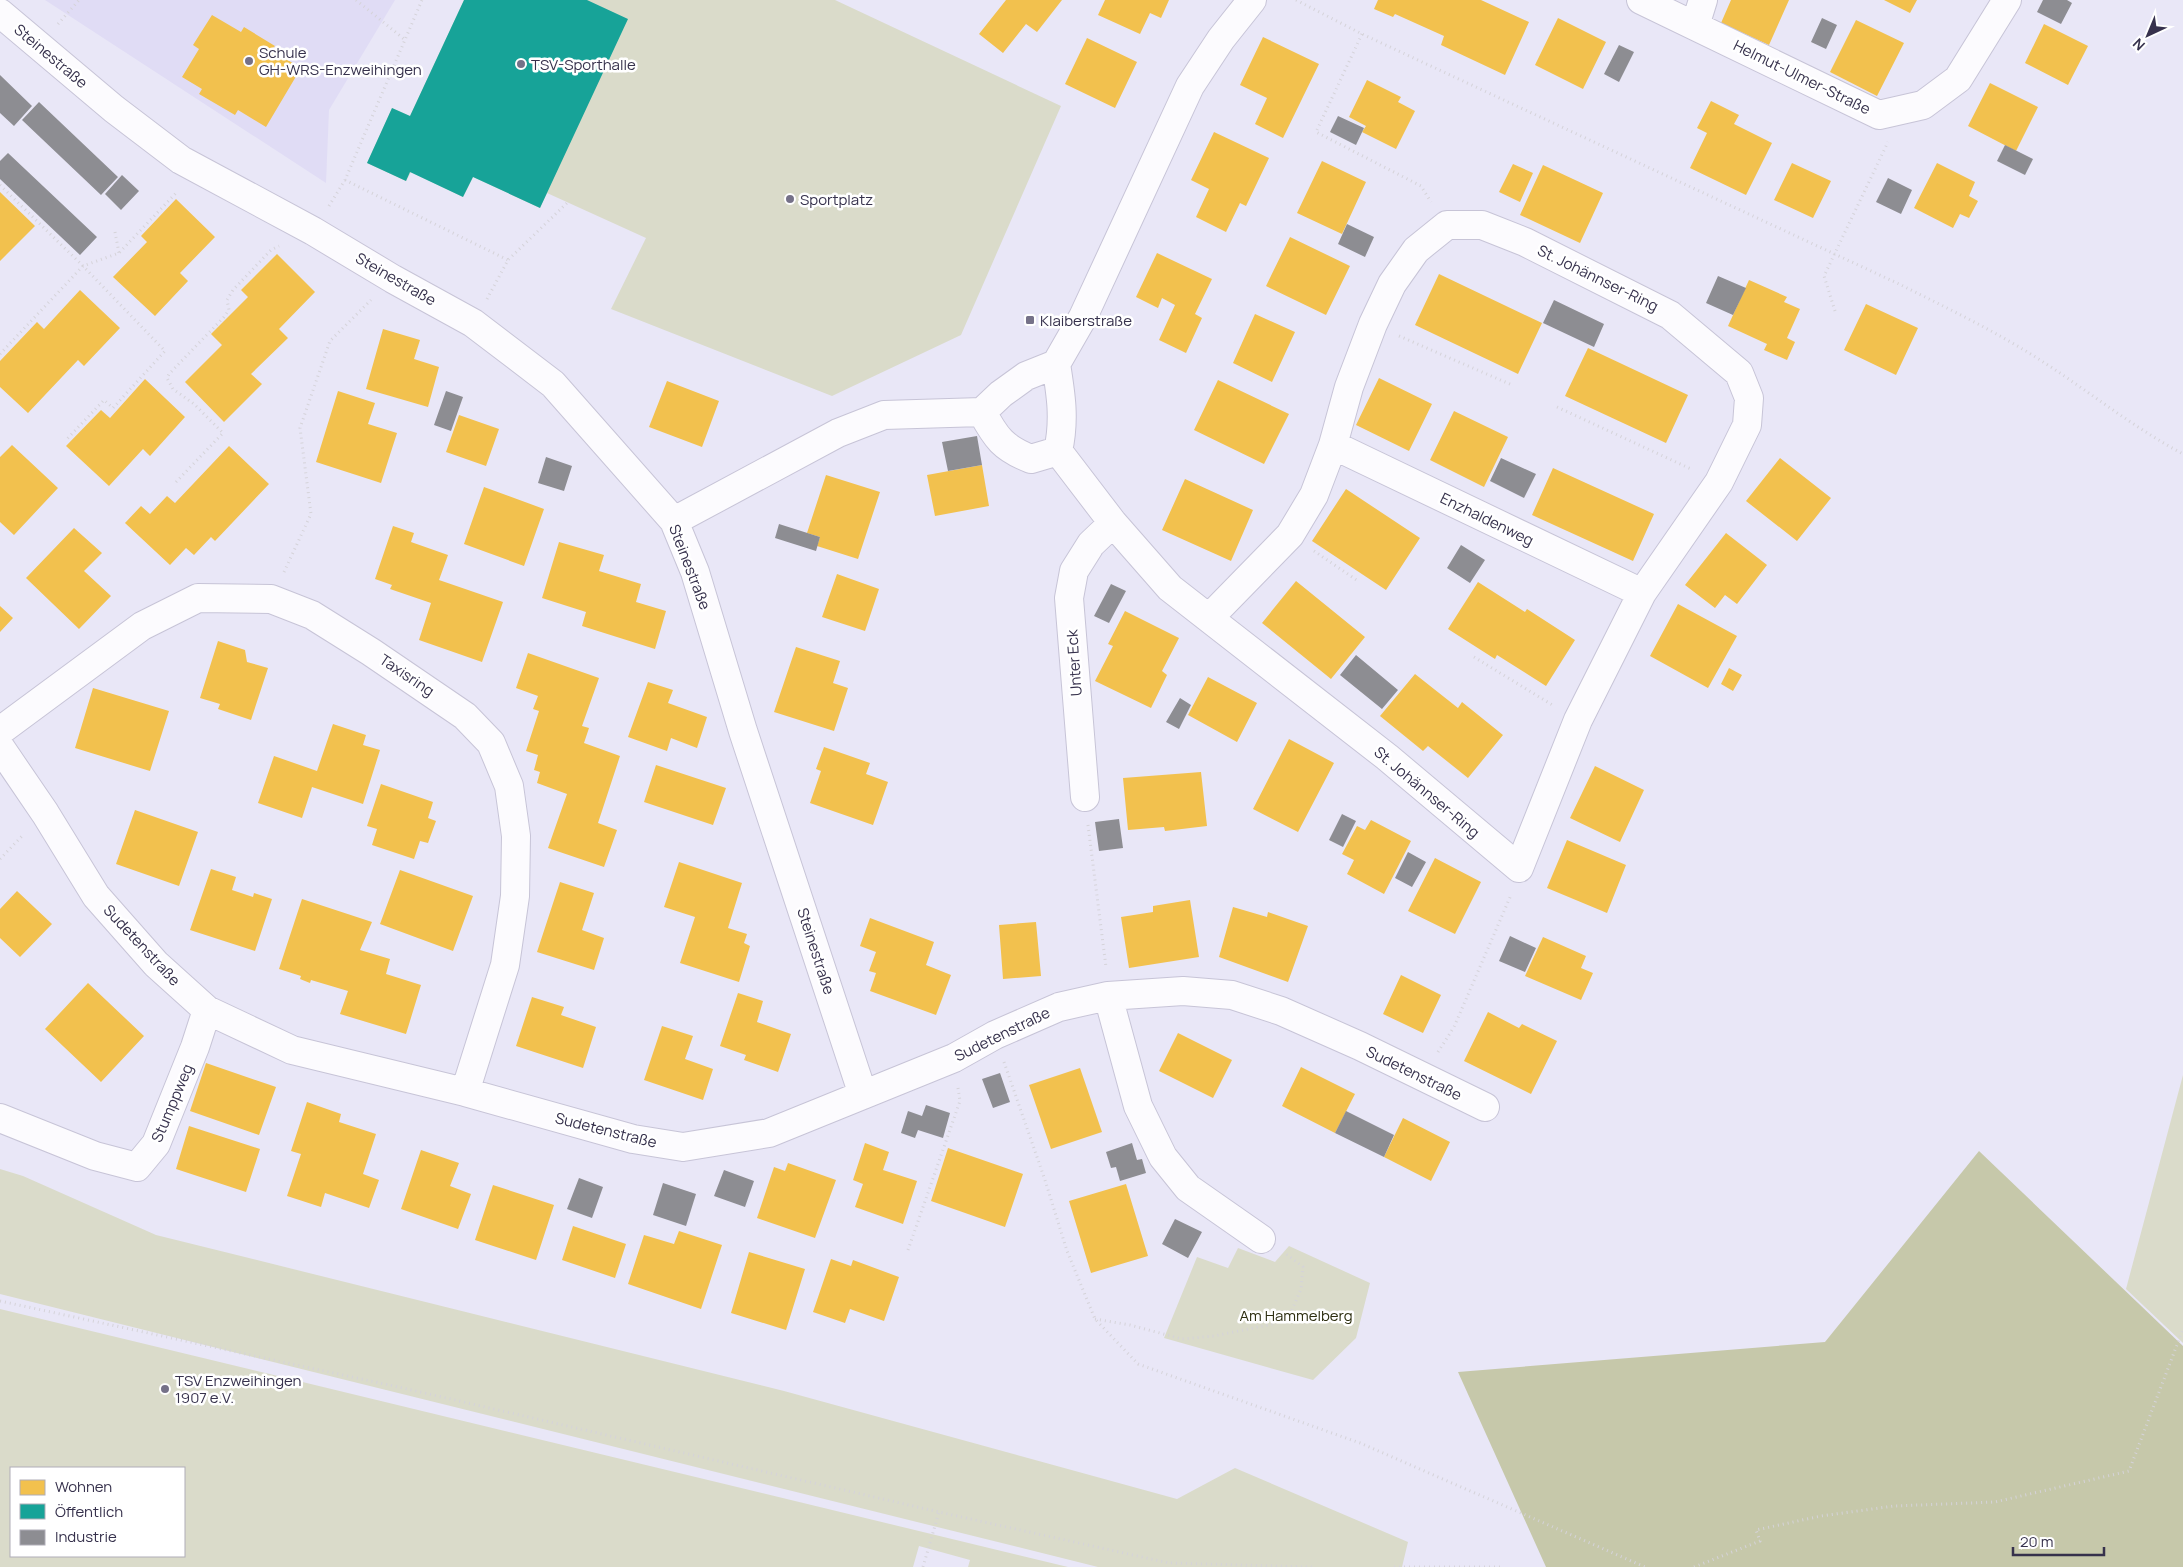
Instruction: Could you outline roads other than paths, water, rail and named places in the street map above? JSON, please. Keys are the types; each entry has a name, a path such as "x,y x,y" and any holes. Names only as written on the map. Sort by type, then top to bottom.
{"street":[{"path":"674,521 838,433 884,415 982,412 1001,394 1026,376 1056,364 1083,317 1190,86 1221,38 1252,0"},
{"name":"Helmut-Ulmer-Straße","path":"1641,0 1879,115 1923,104 1958,79 2007,0"},
{"path":"1695,26 1703,0"},
{"name":"Steinestraße","path":"0,13 114,109 181,160 313,231 393,279 473,323 553,384 674,521 695,572 743,731 863,1095"},
{"name":"St. Johännser-Ring","path":"1113,523 1170,588 1386,757 1519,868 1578,720 1642,593 1719,482 1747,425 1749,398 1739,373 1670,314 1525,242 1482,225 1447,225 1416,250 1392,284 1373,324 1349,387 1333,445"},
{"path":"1056,364 1062,396 1063,429 1058,451"},
{"path":"982,412 993,433 1010,450 1031,459 1058,451"},
{"path":"1209,618 1290,535 1314,494 1333,445"},
{"name":"Enzhaldenweg","path":"1333,445 1642,593"},
{"path":"1058,451 1113,523"},
{"name":"Unter Eck","path":"1085,797 1069,598 1074,572 1091,544 1113,523"},
{"name":"Taxisring","path":"0,731 142,626 198,598 272,598 312,615 432,692 465,716 491,743 509,786 516,836 515,896 505,965 465,1092"},
{"name":"Sudetenstraße","path":"0,747 45,812 96,896 156,964 207,1010 292,1050 465,1092 633,1139 683,1147 769,1133 954,1058 995,1035 1059,1007 1108,996 1183,991 1232,995 1281,1011 1360,1046 1485,1107"},
{"path":"1108,996 1138,1106 1163,1157 1188,1188 1261,1239"},
{"name":"Stumppweg","path":"0,1118 95,1156 137,1167 156,1144 195,1047 207,1010"}],"place":[{"name":"Schule GH-WRS-Enzweihingen","path":"249,61"},
{"name":"TSV-Sporthalle","path":"521,64"},
{"name":"Sportplatz","path":"790,199"},
{"name":"Klaiberstraße","path":"1030,320"},
{"name":"TSV Enzweihingen 1907 e.V.","path":"165,1389"}],"park label":[{"name":"Am Hammelberg","path":"1296,1315"}]}
